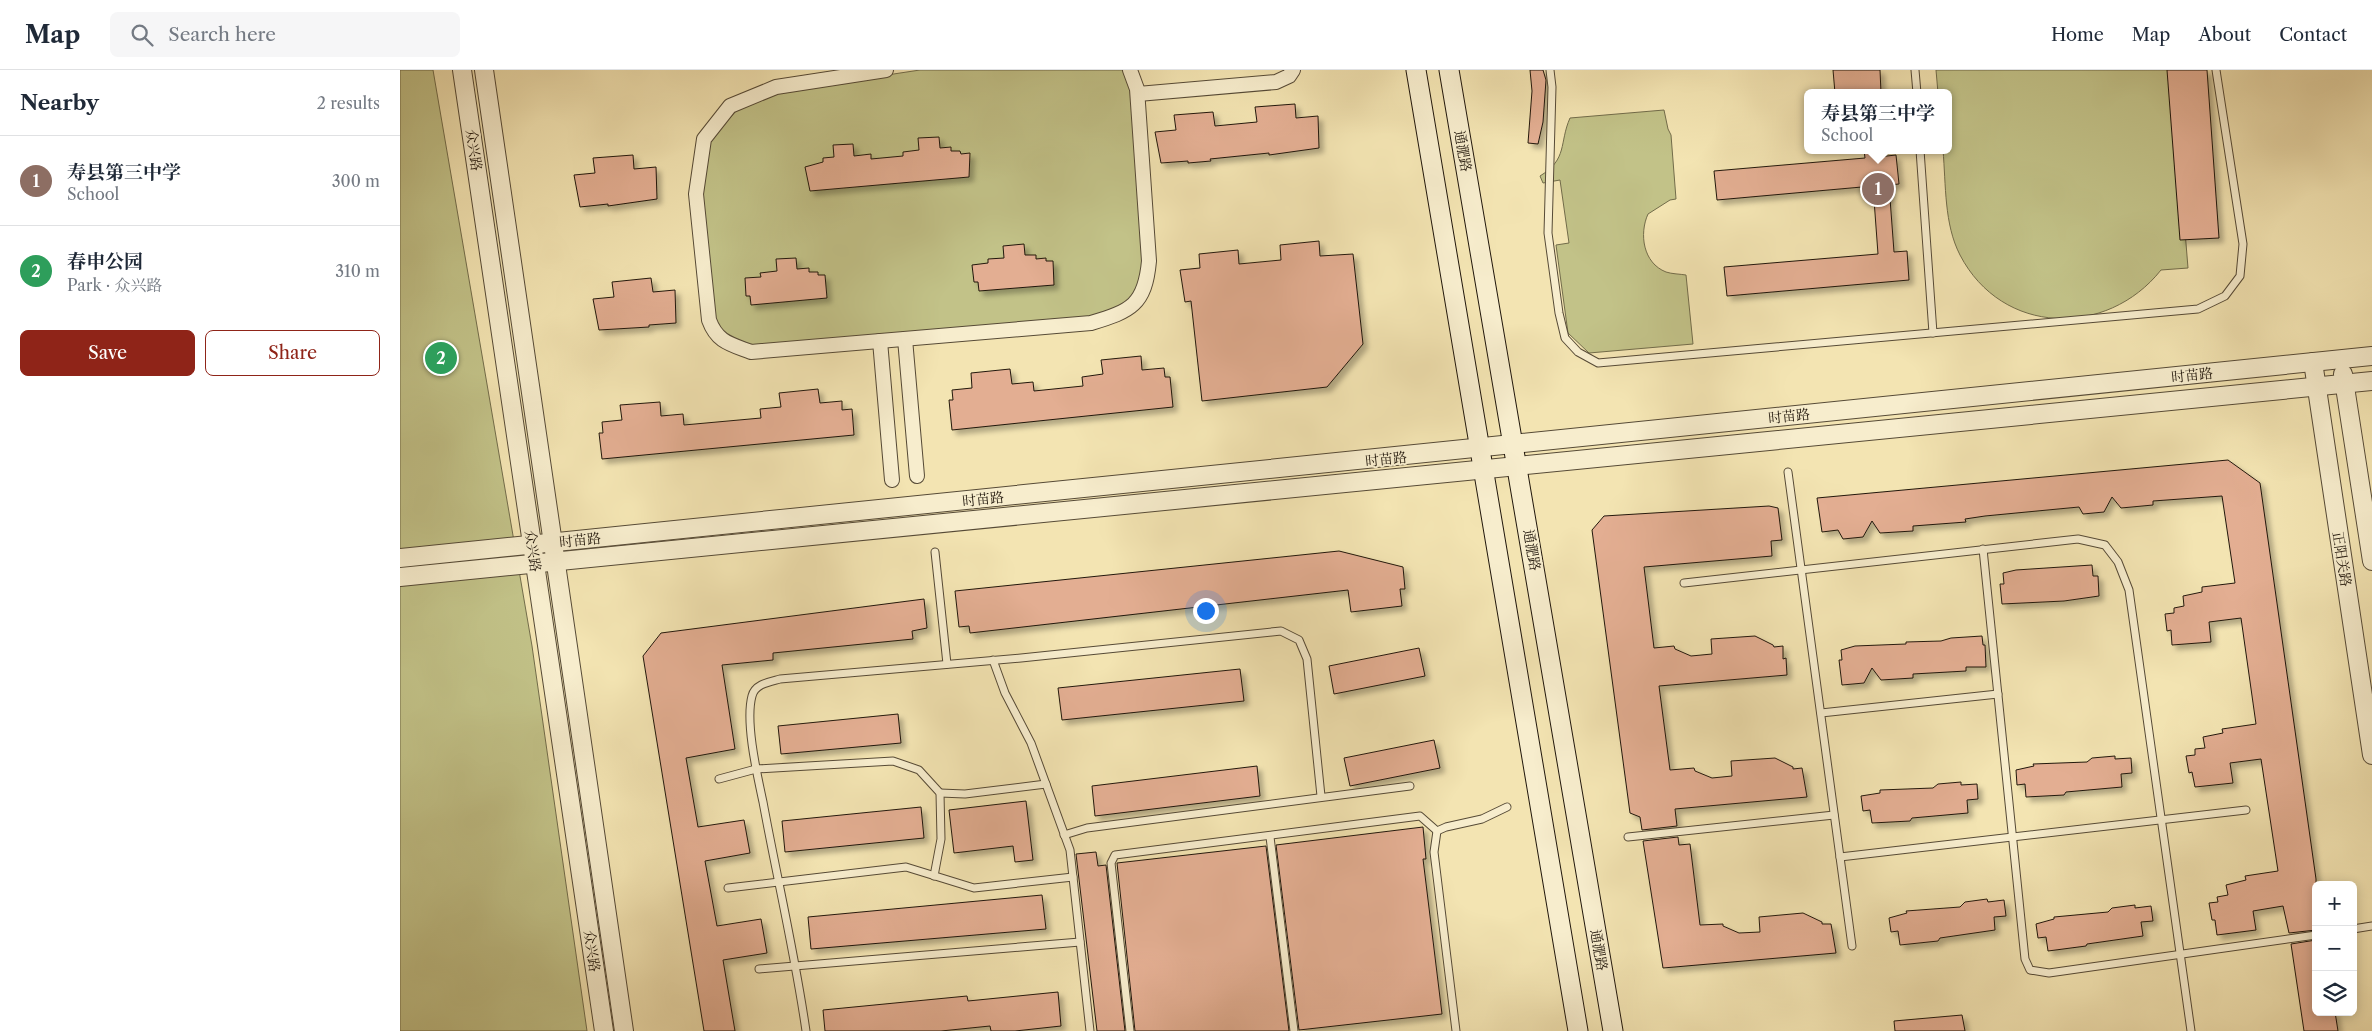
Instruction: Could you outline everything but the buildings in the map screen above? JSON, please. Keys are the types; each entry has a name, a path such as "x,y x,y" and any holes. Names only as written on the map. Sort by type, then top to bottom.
{"main road":[{"path":"1416,70 1578,1031"},
{"name":"通淝路","path":"1449,70 1613,1031"}],"street":[{"name":"众兴路","path":"462,70 604,1031"},
{"name":"众兴路","path":"484,70 624,1031"},
{"path":"886,70 776,87 730,106 704,139 696,194 709,320 714,334 726,342 751,352 1091,323 1117,315 1136,303 1147,283 1149,262 1138,94 1130,70"},
{"path":"1138,94 1276,82 1286,78 1293,70"},
{"path":"905,339 917,476"},
{"path":"880,341 892,480"},
{"name":"时苗路","path":"400,558 1480,449 2372,356"},
{"path":"2341,359 2372,561"},
{"name":"正阳关路","path":"2313,362 2372,756"},
{"name":"时苗路","path":"400,576 2372,381"}],"lane":[{"path":"1550,70 1552,95 1548,233 1559,313 1564,338 1578,352 1598,363 2198,309 2225,296 2240,276 2243,244 2216,70"},
{"path":"1915,70 1916,89"},
{"path":"1920,154 1933,333"},
{"path":"1788,472 1852,946"},
{"path":"1684,583 2078,539 2105,545 2118,562 2130,598 2191,1031"},
{"path":"1983,549 2026,959 2030,970 2049,973 2312,935"},
{"path":"935,552 947,664"},
{"path":"806,1031 798,979 756,769 749,711 752,694 761,684 780,679 1281,631 1299,640 1307,659 1321,796"},
{"path":"993,660 1005,693 1031,743 1070,850 1090,1031"},
{"path":"1821,714 1998,694"},
{"path":"719,779 756,769 893,761 919,770 940,793 941,839 934,876"},
{"path":"940,793 965,794 1046,784"},
{"path":"1064,835 1087,828 1321,796 1410,786"},
{"path":"1437,831 1446,826 1482,819 1507,807"},
{"path":"1840,857 2246,810"},
{"path":"1628,837 1834,814"},
{"path":"1130,1031 1111,863 1115,855 1420,816 1437,831"},
{"path":"1437,831 1434,852 1456,1031"},
{"path":"1270,837 1294,1031"},
{"path":"728,888 906,868 974,888 1073,877"},
{"path":"2357,928 2372,926"},
{"path":"759,969 1080,942"}],"green space":[{"path":"400,70 433,70 532,646 587,1031 400,1031"},
{"path":"920,70 1122,70 1127,73 1132,95 1146,263 1132,301 1093,319 753,347 720,333 714,323 703,195 709,141 737,110 781,91"},
{"path":"1936,70 2172,70 2188,268 2161,270 2139,292 2113,308 2085,316 2056,318 2028,313 2002,301 1978,282 1960,255 1951,230 1948,217 1943,154 1952,154 1952,89 1938,89"},
{"path":"1664,110 1671,135 1676,199 1670,200 1648,214 1645,222 1644,239 1648,255 1658,268 1668,273 1686,275 1693,344 1589,353 1568,333 1556,245 1569,243 1560,180 1543,183 1540,176 1549,170 1559,157 1570,118"}],"place":[{"name":"寿县第三中学","path":"1878,189"},
{"name":"春申公园","path":"441,358"}]}
